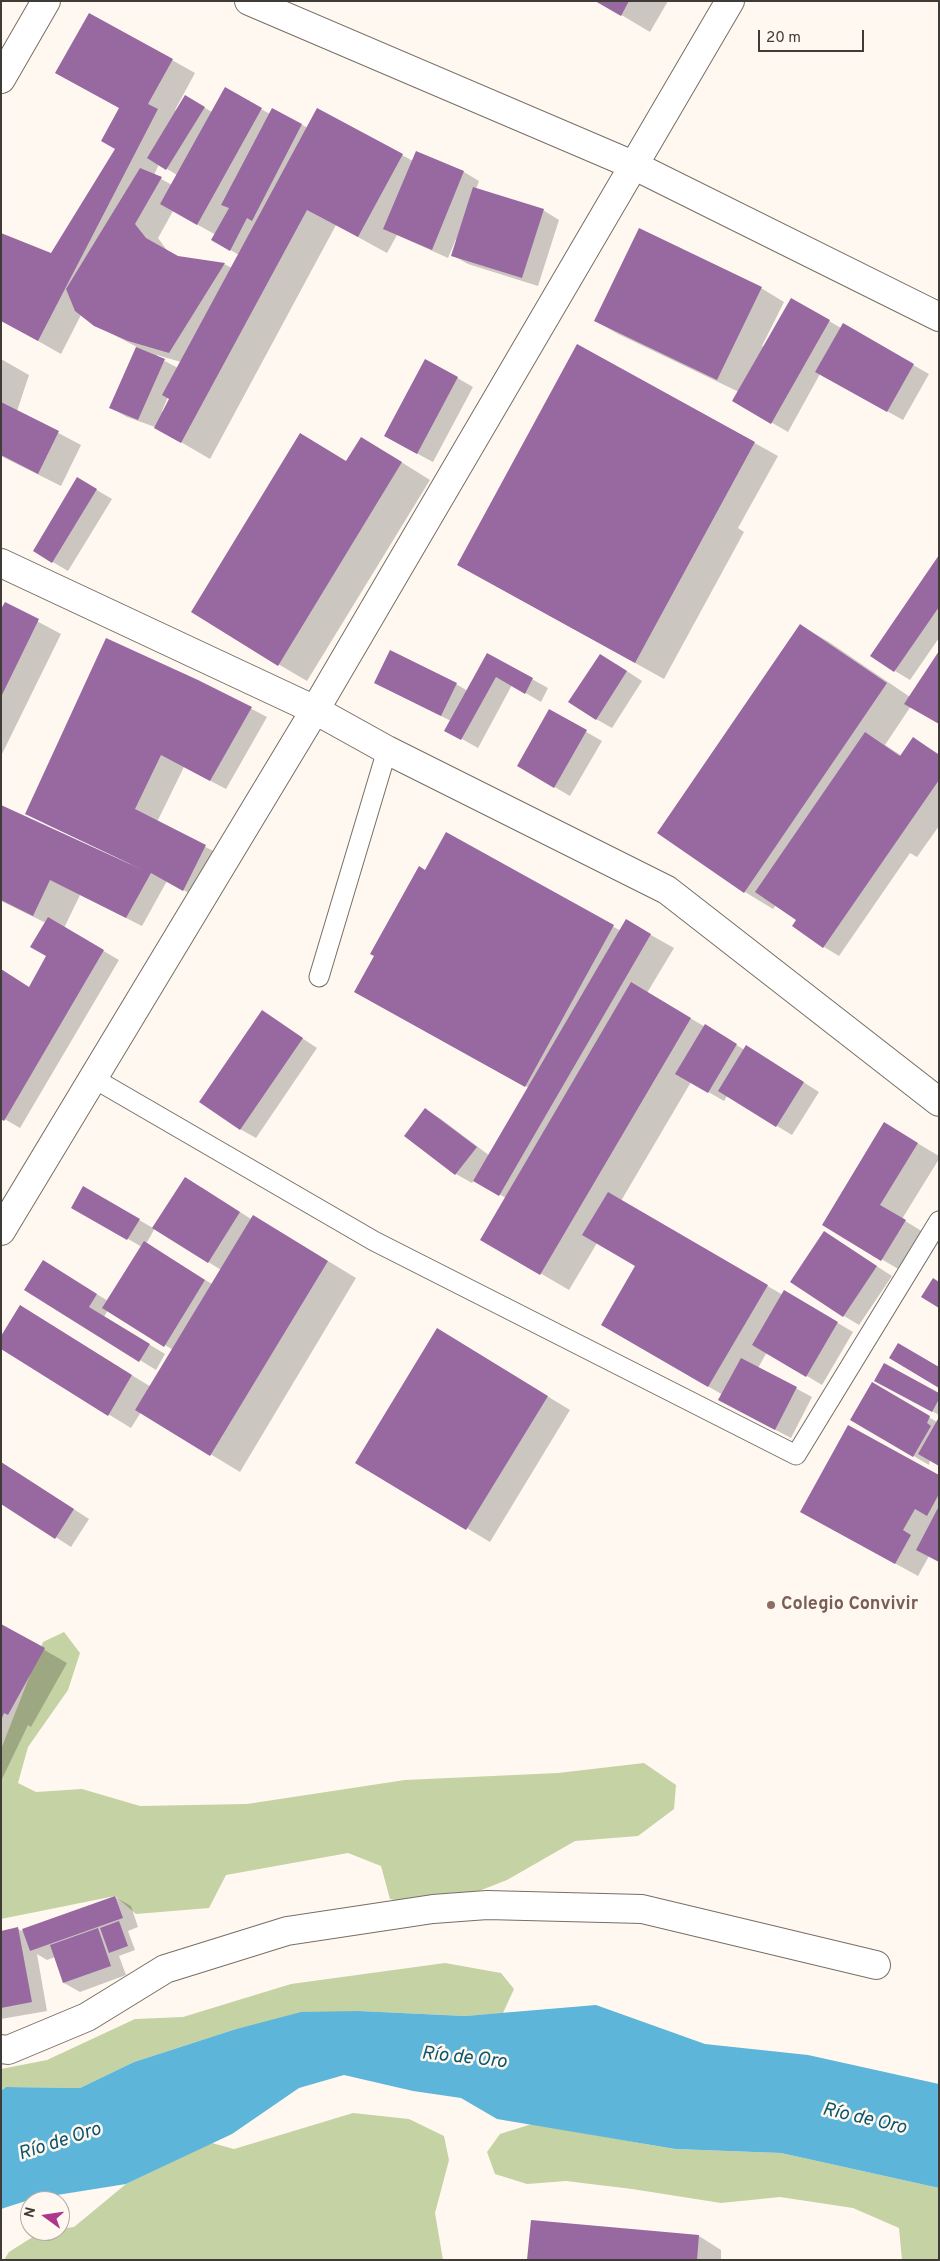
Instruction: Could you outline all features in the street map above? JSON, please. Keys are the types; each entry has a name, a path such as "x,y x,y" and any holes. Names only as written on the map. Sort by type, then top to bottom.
{"street":[{"path":"1,79 46,1"},
{"path":"249,1 633,166 939,317"},
{"path":"6,1213 93,1078 314,710 730,1"},
{"path":"1,563 314,710 387,750 667,890 939,1102"},
{"path":"1,2049 8,2050 87,2017 164,1969 288,1931 432,1909 487,1905 642,1909 876,1965"}],"lane":[{"path":"319,977 387,750"},
{"path":"93,1078 374,1240 796,1455 939,1221"}],"green space":[{"path":"64,1632 80,1653 68,1690 28,1747 18,1783 36,1792 82,1789 140,1806 247,1804 405,1780 558,1773 644,1763 676,1785 674,1809 638,1836 575,1841 507,1880 435,1908 390,1899 381,1866 348,1853 226,1875 209,1908 136,1914 115,1896 1,1919 1,1749 43,1642"},
{"path":"445,1963 501,1973 514,1989 503,2013 465,2016 359,2011 233,2030 134,2062 80,2088 6,2087 1,2091 1,2069 47,2060 135,2019 183,2017 291,1984"},
{"path":"353,2113 409,2119 444,2136 449,2160 435,2213 443,2260 4,2260 9,2252 26,2241 70,2241 70,2228 74,2227 126,2184 212,2143 234,2149"},
{"path":"532,2124 674,2149 781,2153 939,2188 939,2260 902,2260 899,2228 853,2208 780,2197 721,2203 566,2181 527,2184 495,2174 487,2152 500,2134"}],"water":[{"name":"Río de Oro","path":"596,2005 705,2044 808,2055 939,2084 939,2188 781,2153 675,2149 497,2119 461,2098 413,2091 344,2075 299,2088 232,2134 126,2184 70,2193 70,2191 20,2191 20,2203 1,2209 1,2091 6,2087 80,2088 134,2062 233,2030 301,2012 359,2011 465,2016"}],"building":[{"path":"595,1 629,1 621,16"},
{"path":"89,13 173,59 148,104 158,109 38,341 1,321 1,233 51,253 115,149 101,141 119,108 55,73"},
{"path":"225,87 262,108 197,225 160,204"},
{"path":"185,95 205,107 166,170 147,158"},
{"path":"272,108 302,124 252,221 247,218 230,251 211,240 229,208 221,205"},
{"path":"317,108 403,154 358,237 307,210 181,443 154,428 169,399 162,395"},
{"path":"416,151 464,171 432,250 383,229"},
{"path":"140,168 162,177 135,224 146,238 178,256 225,263 169,353 128,341 94,326 75,311 66,289"},
{"path":"473,187 544,209 522,278 451,256"},
{"path":"639,228 762,287 717,380 594,321"},
{"path":"791,298 830,320 771,424 732,401"},
{"path":"843,323 914,364 887,412 815,372"},
{"path":"577,344 755,442 635,663 457,565"},
{"path":"136,347 165,359 138,420 109,408"},
{"path":"425,359 458,377 417,454 384,436"},
{"path":"1,402 59,431 38,474 1,455"},
{"path":"300,433 346,461 361,437 402,462 278,666 191,612"},
{"path":"77,477 97,489 52,563 33,551"},
{"path":"939,555 939,607 894,672 870,656"},
{"path":"5,602 39,619 1,697 1,609"},
{"path":"800,624 887,683 744,893 657,833"},
{"path":"106,638 252,707 210,781 161,755 135,809 206,845 183,891 151,873 126,918 50,880 33,916 1,900 1,805 145,871 25,814"},
{"path":"390,650 457,683 441,716 374,683"},
{"path":"939,651 939,724 904,704"},
{"path":"487,653 533,678 525,694 496,677 461,740 444,731"},
{"path":"600,654 627,671 596,720 568,702"},
{"path":"549,709 587,730 554,788 517,766"},
{"path":"865,732 900,756 913,737 939,755 939,780 823,948 792,926 796,920 755,892"},
{"path":"446,832 614,925 525,1087 354,992 374,956 370,954 419,866 425,870"},
{"path":"48,917 104,950 4,1121 1,1119 1,969 29,987 46,956 30,947"},
{"path":"626,919 651,934 499,1196 473,1181"},
{"path":"631,982 691,1018 540,1275 480,1240"},
{"path":"262,1010 303,1038 240,1130 199,1102"},
{"path":"705,1024 737,1044 708,1093 675,1074"},
{"path":"746,1045 804,1082 776,1127 718,1091"},
{"path":"425,1108 477,1147 455,1175 404,1136"},
{"path":"884,1122 918,1143 880,1205 906,1220 881,1261 822,1225"},
{"path":"185,1177 240,1212 208,1263 152,1228"},
{"path":"83,1186 140,1219 127,1240 71,1208"},
{"path":"608,1192 768,1285 708,1387 601,1325 635,1266 582,1235"},
{"path":"253,1215 328,1261 210,1456 135,1410"},
{"path":"824,1231 877,1266 843,1317 790,1282"},
{"path":"144,1241 205,1280 164,1347 102,1308"},
{"path":"43,1260 97,1294 89,1307 150,1344 139,1362 24,1290"},
{"path":"933,1278 939,1282 939,1308 921,1297"},
{"path":"784,1290 838,1322 806,1377 752,1345"},
{"path":"20,1305 132,1375 108,1416 1,1349 1,1336"},
{"path":"437,1328 548,1396 466,1530 355,1463"},
{"path":"898,1343 939,1367 939,1388 889,1358"},
{"path":"741,1358 797,1387 775,1430 718,1400"},
{"path":"884,1363 939,1393 939,1399 932,1412 874,1381"},
{"path":"872,1382 930,1416 927,1423 931,1426 913,1457 850,1420"},
{"path":"939,1417 939,1466 918,1454"},
{"path":"848,1425 939,1475 939,1494 927,1516 915,1509 903,1530 911,1535 895,1564 800,1512"},
{"path":"1,1462 74,1509 55,1539 1,1504"},
{"path":"939,1506 939,1562 916,1550"},
{"path":"1,1624 45,1648 8,1715 4,1713 1,1720"},
{"path":"115,1896 123,1918 30,1951 22,1929"},
{"path":"119,1921 128,1946 109,1953 100,1928"},
{"path":"18,1927 32,2002 1,2008 1,1931"},
{"path":"98,1928 111,1966 63,1983 50,1945"},
{"path":"531,2220 699,2235 697,2260 527,2260"}],"place":[{"name":"Colegio Convivir","path":"771,1605"}]}
